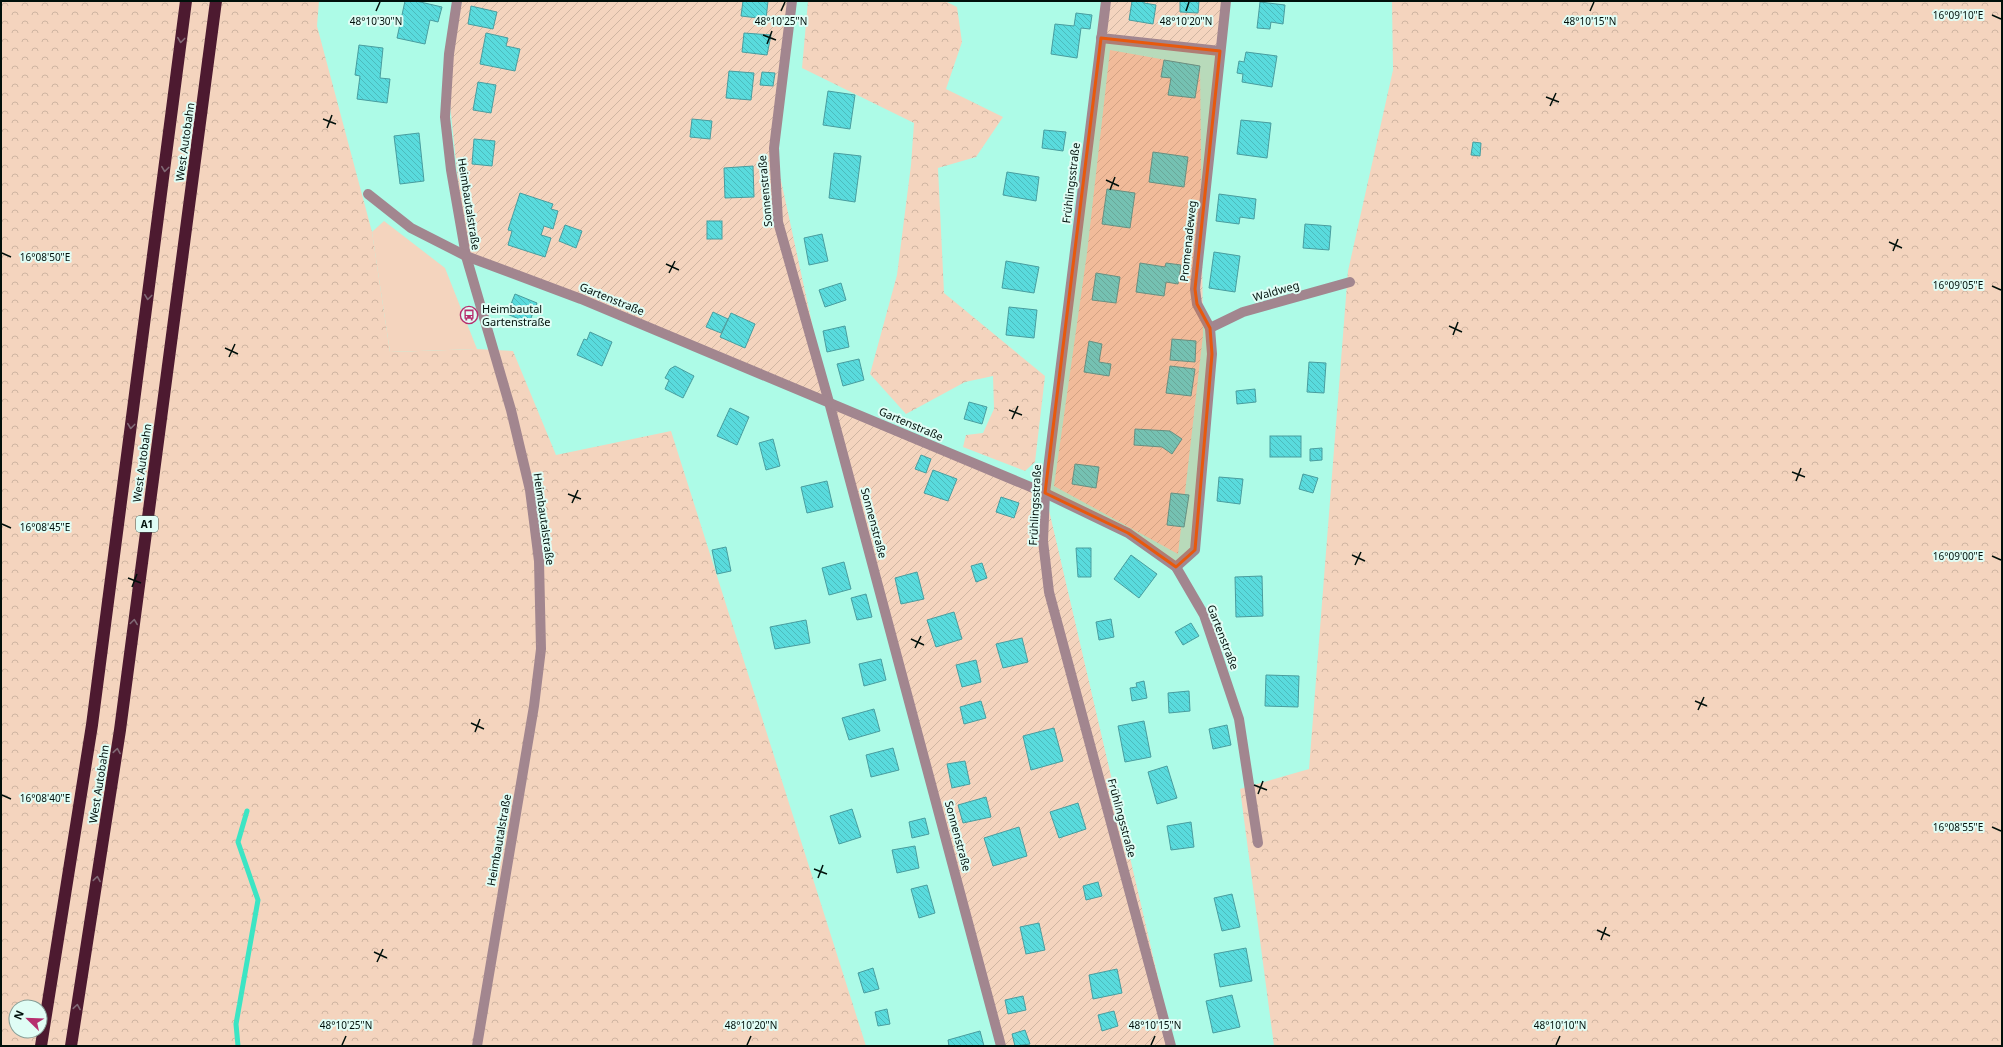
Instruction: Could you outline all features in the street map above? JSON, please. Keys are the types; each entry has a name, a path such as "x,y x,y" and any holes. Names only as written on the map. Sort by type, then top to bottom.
{"highway":[{"name":"West Autobahn","path":"41,1046 92,725 186,1"},
{"name":"West Autobahn","path":"71,1046 120,730 216,1"}],"street":[{"name":"Heimbautalstraße","path":"457,1 449,54 446,117 451,170 466,256 511,410 530,490 539,561 541,649 534,706 477,1046"},
{"name":"Sonnenstraße","path":"792,1 774,148 778,222 829,402 1001,1046"},
{"name":"Frühlingsstraße","path":"1106,1 1045,493 1043,542 1049,592 1171,1046"},
{"name":"Promenadeweg","path":"1176,568 1195,550 1212,354 1210,328 1197,304 1194,289 1226,1"},
{"path":"1101,38 1220,51"},
{"name":"Gartenstraße","path":"368,194 411,228 466,256 580,299 1045,493 1128,533 1176,568 1204,615 1239,719 1258,843"},
{"name":"Waldweg","path":"1210,328 1243,312 1350,282"}],"highlighted area":[{"path":"1101,38 1220,51 1195,289 1197,304 1210,328 1212,354 1195,550 1176,567 1128,533 1045,493"}],"green space":[{"path":"1,1 319,1 317,26 372,232 390,352 477,349 513,351 556,455 671,431 866,1046 1,1046"},
{"path":"462,1 792,1 774,148 829,402 466,256 447,76"},
{"path":"808,1 945,1 957,7 962,42 946,89 1003,117 976,157 938,168 944,293 1045,376 1035,462 1025,471 963,447 966,435 983,433 994,409 993,376 965,382 906,414 870,374 897,275 911,165 914,123 802,68"},
{"path":"1106,1 1226,1 1220,51 1101,38"},
{"path":"1392,1 2002,1 2002,1046 1274,1046 1240,789 1309,769 1348,271 1393,70"},
{"path":"1110,50 1200,66 1203,335 1178,554 1054,486 1087,253"},
{"path":"384,221 445,268 477,349 390,352 372,232"},
{"path":"829,402 1045,493 1174,1046 1001,1046"}],"building":[{"path":"405,1 416,1 442,7 438,22 430,20 425,44 397,38"},
{"path":"743,1 768,1 766,19 741,16"},
{"path":"1132,1 1144,1 1144,3 1156,5 1153,24 1129,20"},
{"path":"1180,1 1199,1 1198,13 1180,12"},
{"path":"1260,2 1285,5 1283,24 1271,22 1270,29 1257,28"},
{"path":"471,6 497,12 493,29 468,24"},
{"path":"1076,13 1092,15 1090,29 1081,28 1077,58 1051,54 1055,24 1074,26"},
{"path":"486,33 508,38 506,46 520,49 515,71 480,64"},
{"path":"744,33 771,35 767,55 742,52"},
{"path":"359,45 383,48 380,78 390,79 387,103 357,99 360,76 355,75"},
{"path":"1246,52 1277,56 1272,87 1242,82 1243,74 1237,73 1239,61 1244,62"},
{"path":"1164,60 1200,66 1195,98 1168,95 1171,78 1161,77"},
{"path":"729,71 754,73 751,100 726,98"},
{"path":"762,72 775,73 773,86 760,85"},
{"path":"478,82 496,85 491,113 473,110"},
{"path":"828,91 855,95 850,129 823,125"},
{"path":"692,119 712,121 710,139 690,137"},
{"path":"1241,120 1271,123 1267,158 1237,154"},
{"path":"1044,130 1066,132 1063,151 1042,148"},
{"path":"419,133 424,181 400,184 394,136"},
{"path":"474,139 495,141 492,166 472,164"},
{"path":"1473,142 1481,143 1480,156 1471,155"},
{"path":"1153,152 1188,157 1184,187 1149,182"},
{"path":"834,153 861,156 855,202 829,198"},
{"path":"753,166 754,197 725,198 724,168"},
{"path":"1007,172 1039,177 1036,201 1003,195"},
{"path":"1107,189 1135,193 1130,228 1102,224"},
{"path":"520,193 553,204 551,209 558,211 553,229 544,226 541,235 551,238 545,257 508,245 512,231 508,230"},
{"path":"1219,194 1256,199 1254,219 1240,217 1239,224 1216,221"},
{"path":"707,221 722,221 722,239 707,239"},
{"path":"1305,224 1331,226 1329,250 1303,248"},
{"path":"565,225 582,231 576,248 559,241"},
{"path":"822,234 828,261 809,265 804,238"},
{"path":"1214,252 1240,256 1235,292 1209,288"},
{"path":"1006,261 1039,267 1034,293 1002,288"},
{"path":"1140,263 1165,267 1166,263 1181,265 1178,284 1166,282 1164,296 1136,292"},
{"path":"1096,273 1120,277 1116,303 1092,300"},
{"path":"841,283 846,300 825,307 819,290"},
{"path":"515,294 537,303 529,323 507,314"},
{"path":"1009,307 1037,310 1034,338 1006,335"},
{"path":"713,312 728,319 721,333 706,327"},
{"path":"731,313 755,324 745,348 720,337"},
{"path":"845,326 849,347 827,352 823,331"},
{"path":"590,332 612,342 602,366 577,355 584,339 587,340"},
{"path":"1172,339 1196,341 1195,362 1170,360"},
{"path":"1089,341 1102,344 1099,362 1111,364 1109,376 1084,372"},
{"path":"859,359 864,380 843,386 837,364"},
{"path":"1309,362 1326,363 1324,393 1307,392"},
{"path":"675,366 694,376 683,398 665,389 669,380 665,378 670,369"},
{"path":"1170,366 1195,369 1191,396 1166,393"},
{"path":"1255,389 1256,402 1237,404 1236,391"},
{"path":"969,402 987,407 982,424 964,419"},
{"path":"730,408 749,417 737,445 717,436"},
{"path":"1135,429 1170,431 1182,439 1172,454 1162,447 1134,445"},
{"path":"1270,436 1301,436 1301,457 1270,457"},
{"path":"773,439 780,466 766,470 759,443"},
{"path":"1322,448 1322,460 1310,461 1310,449"},
{"path":"921,455 931,459 926,473 915,469"},
{"path":"1075,464 1099,467 1096,488 1072,484"},
{"path":"933,470 957,479 948,501 924,493"},
{"path":"1303,474 1318,478 1313,493 1299,489"},
{"path":"1219,477 1243,479 1240,504 1217,501"},
{"path":"827,481 833,507 807,513 801,487"},
{"path":"1171,493 1189,495 1184,527 1167,525"},
{"path":"1001,497 1019,503 1014,518 996,512"},
{"path":"726,547 731,571 717,574 712,550"},
{"path":"1076,548 1091,548 1091,577 1078,577"},
{"path":"1131,555 1157,574 1139,598 1114,579"},
{"path":"844,562 851,589 829,595 822,568"},
{"path":"982,563 987,578 976,582 971,566"},
{"path":"917,572 924,599 901,604 895,578"},
{"path":"1262,576 1263,616 1236,617 1235,577"},
{"path":"866,594 872,617 857,620 851,598"},
{"path":"954,612 962,639 936,647 927,620"},
{"path":"1111,619 1114,637 1099,640 1096,622"},
{"path":"806,620 810,643 775,649 770,627"},
{"path":"1191,623 1199,636 1183,645 1175,632"},
{"path":"1022,638 1028,662 1003,668 996,644"},
{"path":"881,659 886,680 864,686 859,664"},
{"path":"976,660 981,682 962,687 956,665"},
{"path":"1266,675 1299,676 1298,707 1265,706"},
{"path":"1144,681 1147,698 1132,701 1130,688 1137,687 1136,683"},
{"path":"1189,691 1190,711 1169,713 1168,693"},
{"path":"981,701 986,718 964,724 960,707"},
{"path":"874,709 880,731 849,740 842,718"},
{"path":"1144,721 1151,757 1125,762 1118,726"},
{"path":"1227,725 1231,745 1213,749 1209,729"},
{"path":"1054,728 1063,761 1031,770 1023,736"},
{"path":"893,748 899,770 871,777 866,755"},
{"path":"965,761 970,784 952,788 947,764"},
{"path":"1167,766 1177,798 1157,804 1148,772"},
{"path":"986,797 991,817 963,823 958,805"},
{"path":"1078,803 1086,829 1059,838 1050,812"},
{"path":"852,809 861,837 839,844 830,816"},
{"path":"925,818 929,834 912,838 909,822"},
{"path":"1191,822 1194,847 1171,850 1167,826"},
{"path":"1019,827 1027,856 993,866 984,838"},
{"path":"915,846 919,868 897,873 892,850"},
{"path":"1098,882 1102,896 1086,900 1083,886"},
{"path":"927,885 935,913 919,918 911,889"},
{"path":"1232,894 1240,927 1222,931 1214,898"},
{"path":"1039,923 1045,950 1026,954 1020,927"},
{"path":"1246,948 1252,981 1220,987 1214,954"},
{"path":"873,968 879,989 864,993 858,973"},
{"path":"1117,969 1122,993 1093,999 1089,975"},
{"path":"1232,995 1240,1027 1213,1033 1206,1001"},
{"path":"1023,996 1026,1010 1008,1014 1005,1000"},
{"path":"887,1009 890,1024 878,1026 875,1012"},
{"path":"1114,1011 1118,1026 1102,1031 1098,1015"},
{"path":"1025,1030 1030,1044 1015,1046 1012,1034"},
{"path":"980,1031 984,1046 949,1046 948,1040"}],"waterway":[{"path":"238,1046 236,1024 258,900 238,842 247,811"}],"place":[{"name":"Heimbautal Gartenstraße","path":"469,315"}]}
